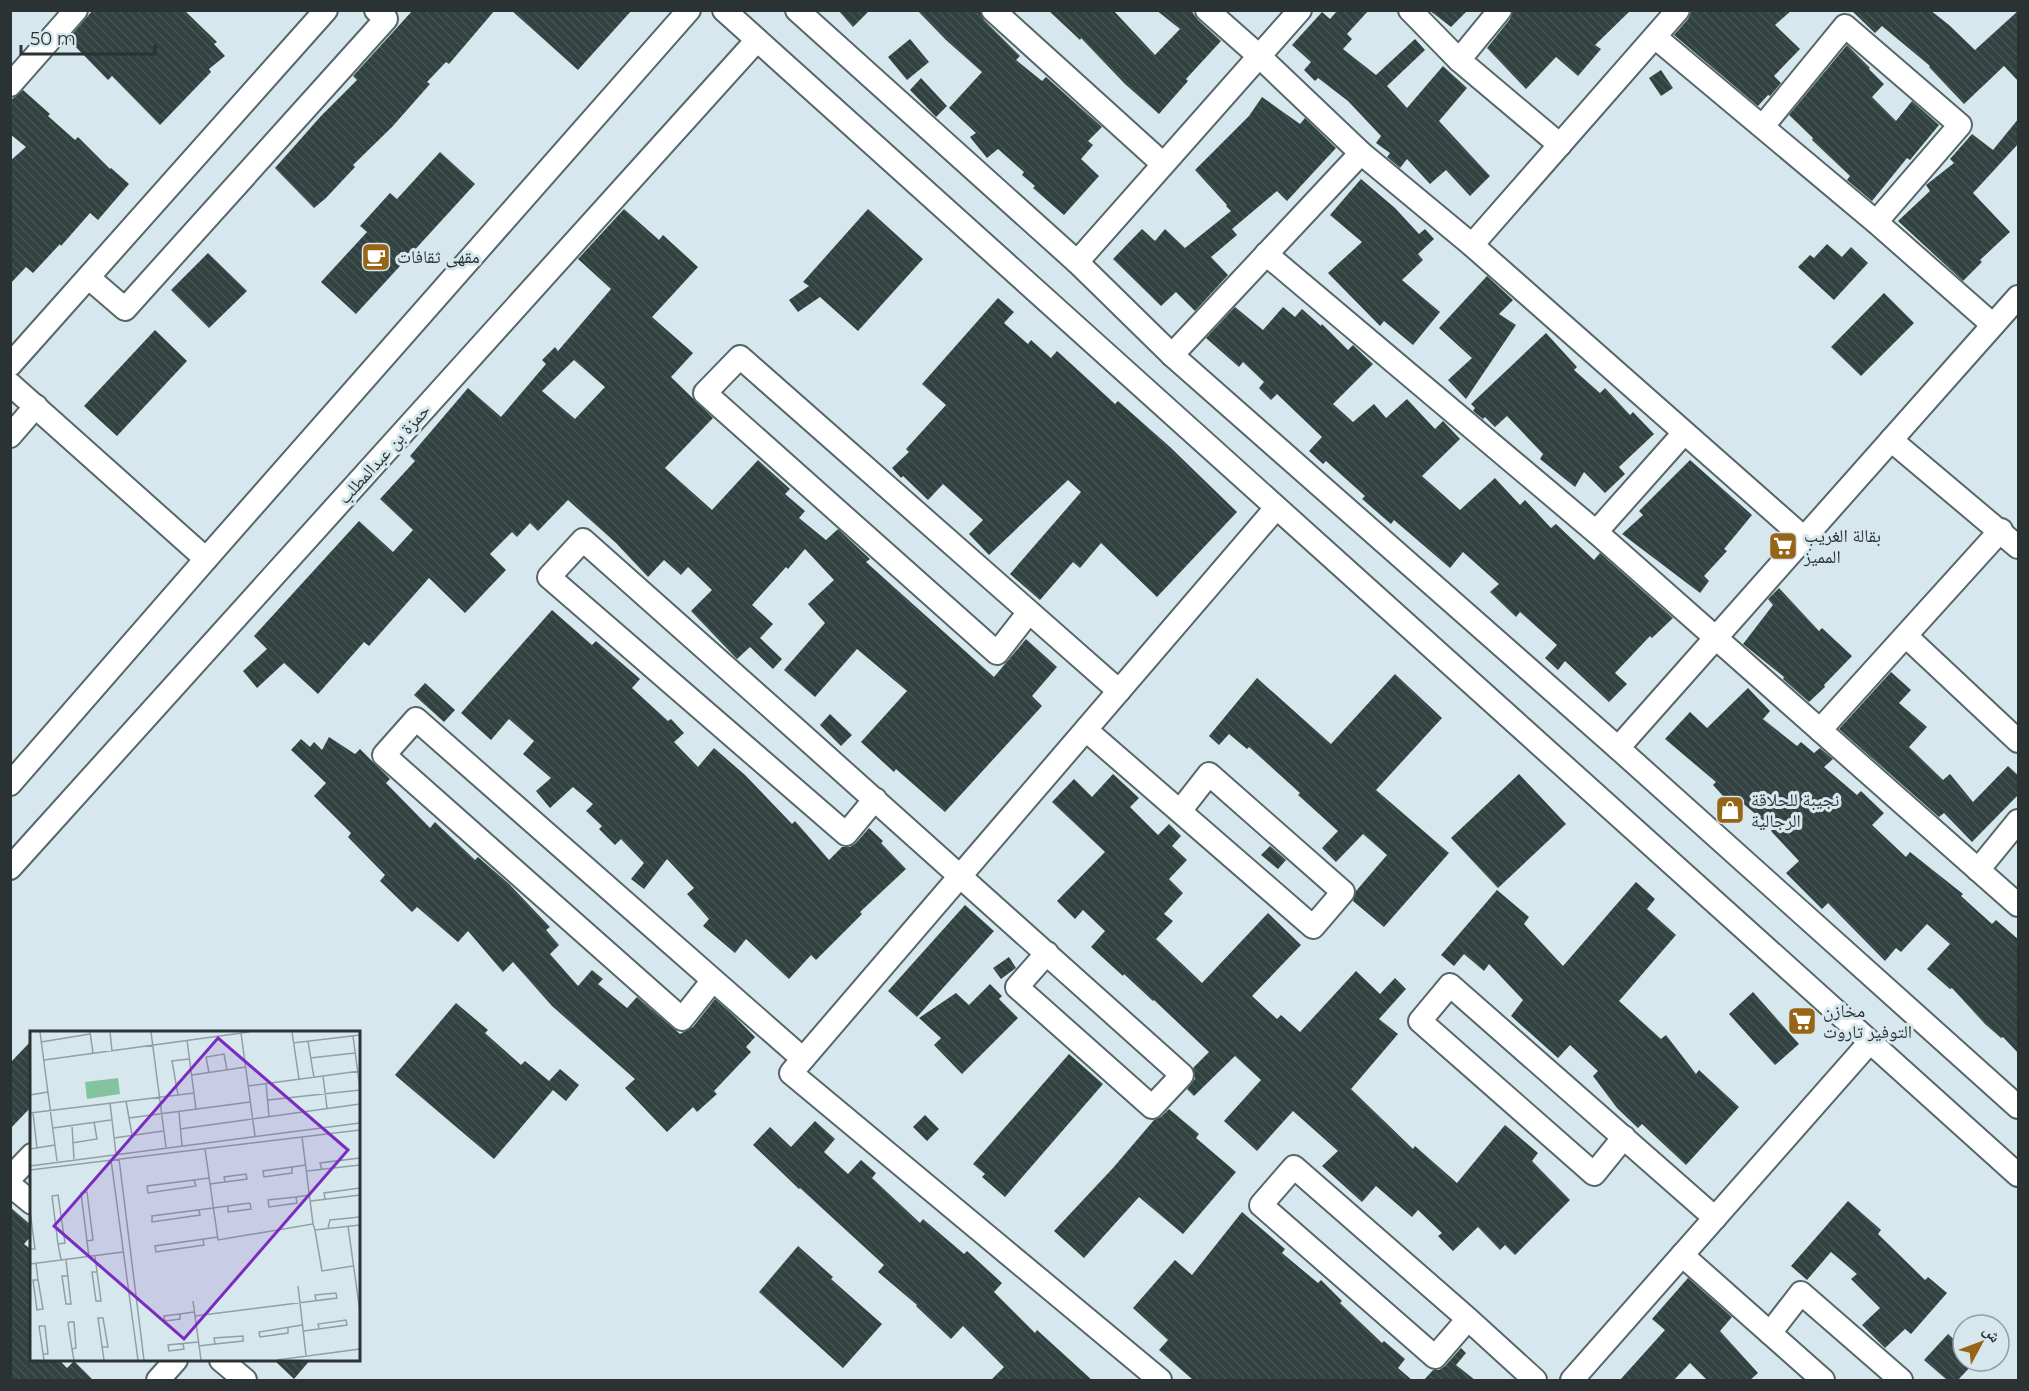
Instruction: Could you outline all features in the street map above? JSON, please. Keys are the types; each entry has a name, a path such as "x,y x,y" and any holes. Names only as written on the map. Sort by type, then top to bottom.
{"street":[{"path":"10,85 76,10"},
{"path":"10,365 326,10"},
{"path":"89,278 125,309 386,19 376,10"},
{"path":"10,784 689,10"},
{"path":"724,10 2019,1175"},
{"path":"796,10 1077,262 1172,355 1618,748 2019,1107"},
{"path":"993,10 1163,164"},
{"path":"1207,10 1361,153 1472,245 1803,538"},
{"path":"1077,262 1300,10"},
{"path":"1410,10 1459,60 1560,145"},
{"path":"1459,60 1500,10"},
{"path":"1472,245 1678,10"},
{"path":"1762,126 1845,26 1960,124 1876,222"},
{"path":"1655,37 1876,222 1993,325"},
{"name":"حمزة بن عبدالمطلب","path":"10,868 757,40"},
{"path":"1172,355 1361,153"},
{"path":"1266,254 1596,532 2019,905"},
{"path":"1618,748 2019,297"},
{"path":"1029,612 997,653 705,393 740,357 1119,691"},
{"path":"10,384 206,559"},
{"path":"10,436 36,406"},
{"path":"1596,532 1684,433"},
{"path":"1892,440 2019,547"},
{"path":"1160,1380 790,1073 1276,508"},
{"path":"1820,730 2001,530"},
{"path":"874,799 846,834 549,577 583,540 961,875 1182,1075 1152,1107 1017,987 1047,953"},
{"path":"1906,637 2019,741"},
{"path":"713,980 681,1019 384,755 416,719 803,1059"},
{"path":"1086,730 1313,927 1343,892 1209,774 1180,811"},
{"path":"1978,870 2019,821"},
{"path":"1624,1137 1594,1174 1420,1020 1450,985 1624,1137 1715,1218"},
{"path":"1572,1380 1870,1042"},
{"path":"10,1178 30,1157"},
{"path":"1468,1319 1436,1357 1261,1205 1294,1167 1468,1319 1535,1380"},
{"path":"10,1185 30,1201"},
{"path":"1682,1255 1824,1380"},
{"path":"1770,1333 1801,1293 1901,1380"},
{"path":"158,1380 174,1361"},
{"path":"223,1361 245,1380"}],"building":[{"path":"93,10 184,10 217,42 214,44 225,56 209,69 211,72 160,125 112,76 108,80 68,39"},
{"path":"413,10 495,10 449,64 446,62 427,82 430,84 392,127 314,208 275,168 357,80 353,76"},
{"path":"511,10 632,10 578,70"},
{"path":"838,10 870,10 853,27"},
{"path":"917,10 980,10 984,20 1020,56 1016,60 1042,81 1046,77 1102,127 1088,141 1093,145 1081,159 1099,176 1064,215 1033,188 1035,186 1022,175 1024,172 998,149 987,158 970,137 976,133 949,108 982,72"},
{"path":"1048,10 1113,10 1155,55 1180,29 1156,10 1191,10 1198,20 1221,41 1186,79 1188,81 1159,114 1125,84 1081,38 1080,40"},
{"path":"1338,10 1369,10 1347,34 1352,39 1343,49 1376,75 1415,39 1425,50 1387,86 1407,108 1443,66 1467,88 1439,121 1490,176 1470,196 1446,170 1430,184 1407,159 1400,168 1387,157 1390,153 1376,143 1381,136 1348,101 1318,78 1315,81 1304,70 1311,62 1292,45 1322,12 1330,19"},
{"path":"1429,10 1468,10 1451,27"},
{"path":"1513,10 1631,10 1595,45 1601,49 1578,76 1556,57 1526,89 1487,48 1510,19"},
{"path":"1692,10 1792,10 1775,25 1800,49 1774,76 1781,83 1758,106 1674,35 1688,19"},
{"path":"1851,10 1930,10 1975,50 2019,10 2019,82 2004,66 1964,104 1930,66 1882,26 1875,33"},
{"path":"910,39 929,62 907,80 888,57"},
{"path":"1847,45 1884,84 1872,97 1896,121 1912,101 1939,125 1910,160 1907,158 1872,201 1847,180 1850,176 1789,115"},
{"path":"1661,70 1673,88 1661,96 1649,78"},
{"path":"921,78 947,106 936,117 910,90"},
{"path":"23,90 75,140 78,137 110,169 129,184 98,220 90,213 33,273 26,267 10,284 10,161 26,147 10,134 10,101"},
{"path":"1262,97 1300,124 1305,118 1336,148 1287,201 1277,191 1232,229 1237,235 1211,257 1228,275 1195,311 1176,292 1161,306 1113,259 1142,229 1155,241 1165,229 1185,248 1231,211 1195,170 1249,116"},
{"path":"2019,118 2019,143 1973,193 2010,232 1980,260 1982,262 1963,281 1898,221 1930,191 1926,185 1954,163 1950,159 1972,134 1993,150"},
{"name":"مقهى ثقافات","path":"440,152 475,184 356,314 321,282 367,232 360,226 390,193 397,199"},
{"path":"1361,179 1395,208 1419,234 1425,229 1434,239 1418,254 1423,260 1402,280 1440,312 1413,345 1384,321 1380,326 1328,273 1362,242 1330,215"},
{"path":"624,209 659,240 663,235 698,267 652,317 693,353 671,377 713,418 665,468 712,510 758,460 790,489 785,494 805,511 799,518 826,540 838,529 870,559 866,562 994,677 1026,639 1057,667 1032,696 1042,706 945,812 896,769 894,772 861,742 907,691 857,649 815,697 784,670 825,623 808,604 834,580 805,549 752,605 773,624 760,638 782,659 773,669 750,647 737,659 691,611 712,590 688,567 681,575 664,560 648,577 616,543 568,500 538,531 530,523 517,537 512,532 490,554 506,570 465,613 429,578 369,646 364,642 318,694 284,663 257,688 243,671 267,649 254,636 359,521 393,552 413,530 380,499 415,461 410,456 468,388 501,417 546,364 542,360 555,347 558,351 611,289 578,259","holes":["574,360 605,387 575,419 542,391"]},
{"path":"868,209 923,259 858,331 820,297 798,312 789,300 809,286 803,282"},
{"path":"1827,244 1842,257 1851,247 1868,263 1834,300 1798,267 1810,255 1814,258"},
{"path":"208,253 247,291 209,328 171,290"},
{"path":"1487,276 1513,300 1499,314 1516,325 1466,399 1448,380 1472,358 1439,328"},
{"path":"1884,293 1914,323 1861,376 1831,347"},
{"path":"998,298 1014,312 1004,323 1028,344 1031,340 1051,358 1057,351 1115,404 1118,401 1170,447 1237,512 1157,597 1101,543 1080,568 1073,562 1040,600 1010,574 1081,492 1068,480 989,555 969,534 983,520 943,484 928,500 892,468 909,452 906,449 946,405 922,384"},
{"path":"1235,307 1263,330 1283,307 1295,317 1302,309 1321,326 1322,324 1348,350 1353,345 1373,364 1333,404 1353,422 1374,404 1386,418 1407,399 1435,429 1443,421 1460,439 1422,476 1460,510 1495,478 1520,505 1525,500 1551,528 1556,524 1594,560 1600,553 1673,618 1652,638 1650,636 1615,673 1627,684 1609,702 1565,661 1558,670 1545,658 1557,645 1520,612 1516,617 1490,592 1499,584 1463,552 1450,568 1394,520 1391,524 1362,499 1365,496 1326,461 1323,464 1309,451 1322,437 1277,394 1271,400 1259,388 1264,382 1243,362 1239,367 1206,338"},
{"path":"155,330 187,361 117,436 84,406"},
{"path":"1546,333 1577,367 1574,370 1600,393 1605,388 1630,415 1633,412 1654,434 1619,467 1625,474 1605,493 1584,472 1575,487 1540,459 1543,454 1507,416 1495,427 1485,417 1483,419 1473,411 1475,408 1471,404"},
{"path":"1690,460 1752,515 1724,549 1727,551 1704,576 1709,581 1700,593 1622,534 1643,515 1639,511"},
{"path":"1779,588 1819,631 1822,628 1852,656 1809,702 1783,679 1784,677 1743,644 1773,605 1768,599"},
{"path":"552,610 592,645 596,641 640,679 632,688 668,721 671,719 684,733 674,742 698,767 714,748 745,775 792,824 795,821 829,860 842,847 850,847 856,843 869,828 906,869 860,912 862,914 816,960 811,955 789,979 746,939 735,953 703,926 709,919 687,894 694,888 667,859 644,889 631,879 644,863 621,839 615,845 599,829 602,826 586,811 593,804 573,787 550,808 536,791 551,778 523,754 534,741 509,719 491,740 461,713"},
{"path":"1891,672 1911,690 1899,703 1927,727 1909,747 1943,780 1950,774 1973,802 2008,766 2019,776 2019,794 1972,842 1944,813 1939,817 1839,729"},
{"path":"1395,674 1442,718 1376,790 1449,853 1384,927 1353,901 1356,891 1387,855 1363,834 1336,862 1322,848 1338,831 1298,795 1300,793 1249,747 1247,749 1229,734 1219,745 1209,736 1257,678 1331,744"},
{"path":"425,683 455,710 444,722 414,695"},
{"path":"1748,688 1770,711 1763,719 1797,746 1801,742 1814,753 1820,748 1833,759 1824,767 1857,795 1861,791 1884,813 1872,825 1906,857 1910,852 1963,894 1961,896 1992,924 1996,920 2019,940 2019,1054 2003,1037 2001,1038 1985,1024 1952,988 1950,989 1927,969 1950,944 1927,924 1901,952 1896,948 1885,961 1828,903 1822,909 1786,873 1799,861 1771,831 1773,829 1739,800 1732,806 1713,785 1716,782 1665,739 1690,712 1707,728"},
{"path":"830,714 852,735 841,746 820,725"},
{"path":"329,737 355,754 360,749 390,779 386,783 430,828 435,822 475,860 478,857 509,884 550,927 546,930 559,945 550,954 578,986 592,970 603,979 598,984 627,1008 637,997 680,1034 693,1027 715,999 733,1015 755,1037 746,1047 751,1052 714,1091 717,1094 697,1112 693,1107 667,1132 625,1088 635,1079 552,1006 513,962 503,972 468,931 458,942 417,907 412,912 380,881 385,875 348,837 351,833 314,796 326,783 291,750 301,739 310,747 314,742 322,750"},
{"path":"1113,774 1139,798 1130,807 1158,835 1169,824 1181,836 1172,846 1187,860 1169,879 1183,893 1164,914 1173,921 1156,939 1202,983 1268,913 1301,945 1252,996 1277,1019 1281,1015 1300,1032 1356,971 1380,994 1395,978 1406,989 1379,1019 1398,1034 1351,1089 1413,1149 1415,1146 1457,1183 1505,1125 1538,1153 1532,1161 1570,1200 1515,1255 1505,1245 1500,1250 1478,1227 1453,1251 1438,1236 1442,1233 1418,1210 1412,1217 1376,1186 1362,1202 1322,1166 1338,1151 1293,1111 1257,1151 1224,1121 1261,1080 1235,1056 1194,1096 1187,1089 1195,1079 1193,1068 1209,1052 1154,1000 1091,947 1105,931 1083,910 1075,919 1057,901 1105,852 1052,802 1074,779 1092,797"},
{"path":"1519,774 1566,824 1498,888 1451,838"},
{"path":"1270,846 1286,860 1278,869 1261,855"},
{"path":"1636,882 1655,899 1647,909 1676,935 1619,1001 1661,1039 1666,1035 1696,1074 1699,1070 1739,1107 1686,1165 1642,1124 1638,1128 1617,1108 1593,1076 1598,1071 1570,1045 1558,1058 1511,1016 1523,1000 1489,964 1484,971 1464,954 1454,966 1441,955 1497,890 1529,917 1524,924 1563,966"},
{"path":"965,905 994,931 917,1017 888,991"},
{"path":"1009,957 1016,968 1001,979 993,968"},
{"path":"990,984 1002,996 999,999 1018,1018 962,1074 934,1045 941,1038 919,1018 956,993 969,1005"},
{"path":"1753,992 1799,1044 1775,1065 1729,1014"},
{"path":"456,1003 488,1030 485,1033 521,1065 525,1061 549,1081 560,1069 579,1085 566,1101 553,1090 494,1159 395,1075"},
{"path":"30,1042 30,1108 10,1129 10,1063"},
{"path":"1069,1054 1103,1084 1005,1197 982,1177 985,1174 973,1164"},
{"path":"1169,1109 1199,1134 1196,1138 1236,1172 1183,1234 1139,1197 1084,1258 1054,1231 1154,1120"},
{"path":"925,1115 939,1129 927,1141 913,1127"},
{"path":"815,1121 835,1139 824,1152 848,1174 861,1160 876,1173 872,1178 920,1223 923,1219 964,1254 967,1251 1002,1283 994,1292 1035,1333 1037,1330 1092,1380 991,1380 1004,1367 963,1326 951,1339 917,1305 878,1272 884,1265 753,1145 770,1127 791,1147"},
{"path":"1848,1201 1881,1230 1878,1234 1925,1280 1928,1277 1947,1293 1911,1334 1905,1329 1885,1348 1862,1325 1880,1308 1851,1279 1857,1274 1831,1252 1807,1280 1791,1266"},
{"path":"10,1207 30,1224 30,1237 24,1244 30,1248 30,1361 60,1361 67,1368 74,1361 93,1380 10,1380"},
{"path":"1242,1212 1285,1249 1282,1253 1318,1283 1321,1280 1342,1301 1340,1303 1382,1343 1384,1341 1405,1359 1398,1368 1412,1380 1193,1380 1159,1350 1168,1340 1133,1308 1175,1260 1192,1275"},
{"path":"798,1246 882,1324 843,1368 759,1292"},
{"path":"1688,1278 1732,1317 1720,1331 1758,1373 1750,1380 1707,1380 1690,1363 1674,1380 1620,1380 1665,1330 1652,1319"},
{"path":"1948,1334 1951,1337 1951,1373 1964,1373 1958,1380 1947,1380 1924,1360"},
{"path":"1461,1348 1466,1353 1456,1365 1475,1380 1424,1380 1433,1370 1439,1370 1445,1366"},
{"path":"275,1361 309,1361 294,1379"}],"place":[{"name":"مقهى ثقافات","path":"376,257"},
{"name":"بقالة الغريب المميز","path":"1783,546"},
{"name":"نجيبة للحلاقة الرجالية","path":"1730,810"},
{"name":"مخازن التوفير تاروت","path":"1802,1021"}]}
